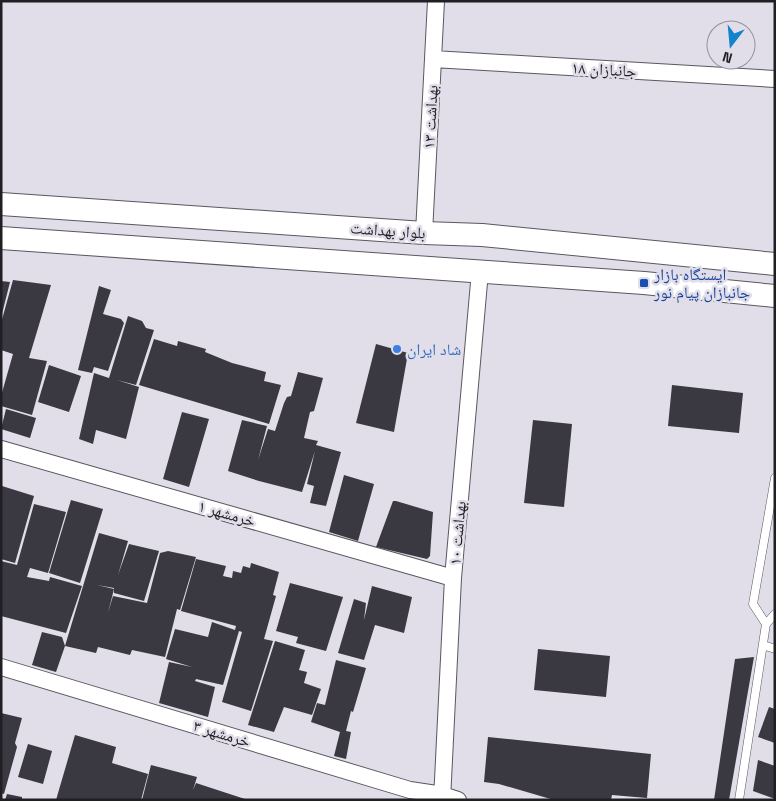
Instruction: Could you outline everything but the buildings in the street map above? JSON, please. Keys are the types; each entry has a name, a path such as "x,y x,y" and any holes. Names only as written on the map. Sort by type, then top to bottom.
{"main road":[{"name":"بلوار بهداشت","path":"1,204 424,233 482,235 775,264"},
{"path":"480,271 482,235"},
{"path":"1,238 644,283 775,296"}],"street":[{"name":"بهداشت ۱۳","path":"424,233 436,1"},
{"name":"جانبازان ۱۸","path":"433,59 775,79"},
{"name":"بهداشت ۱۰","path":"447,798 453,578 480,271"},
{"name":"خرمشهر ۱","path":"1,449 453,578"},
{"name":"خرمشهر ۳","path":"1,667 410,790 447,798"}],"lane":[{"path":"766,624 753,604 775,478"},
{"path":"739,800 766,624 775,614"},
{"path":"763,644 775,649"}],"place":[{"name":"ایستگاه بازار جانبازان پیام نور","path":"644,283"},
{"name":"شاد ایران","path":"397,349"}]}
